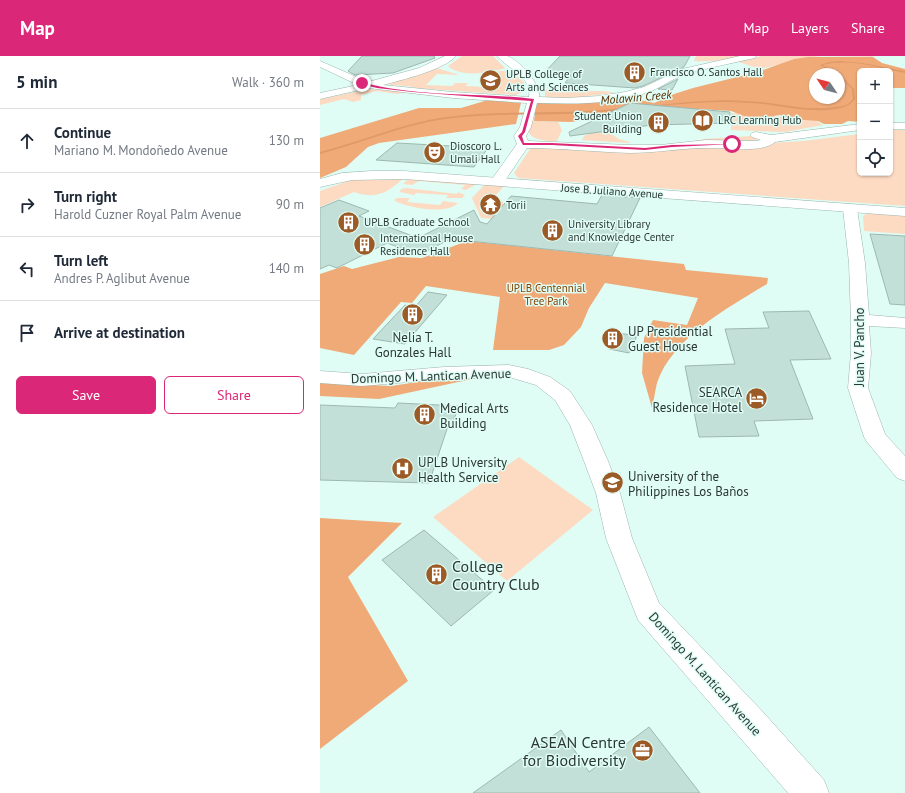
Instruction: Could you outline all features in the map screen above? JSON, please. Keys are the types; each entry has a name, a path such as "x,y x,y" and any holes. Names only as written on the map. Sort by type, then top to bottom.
{"street":[{"path":"320,96 422,69 435,65 452,56"},
{"path":"501,56 532,84 535,89 535,97 532,102 524,132 520,136 523,144"},
{"path":"320,64 366,85 413,92 532,102 573,101 626,95 647,89 685,71 706,65 752,56"},
{"path":"693,58 692,63 706,65"},
{"path":"893,126 905,126"},
{"path":"523,144 645,149 672,146 754,144 765,143 771,139 857,127"},
{"path":"498,182 523,144"},
{"name":"Jose B. Juliano Avenue","path":"320,183 339,177 368,174 404,175 905,212"},
{"name":"Juan V. Pancho","path":"850,209 857,263 860,320 861,353 858,388 874,437 905,472"},
{"path":"860,320 905,323"},
{"name":"Domingo M. Lantican Avenue","path":"320,378 362,380 444,373 508,371 521,373 538,379 563,396 581,425 596,460 608,493 619,538 648,611 750,723 811,793"}],"shaded area":[{"path":"462,56 493,56 505,68 484,73 468,73 454,70 448,66"},
{"path":"696,56 746,56 733,59 694,61"},
{"path":"762,56 822,56 794,59 760,69 736,61"},
{"path":"822,56 872,56 873,57"},
{"path":"437,68 459,75 437,74 426,85 452,86 455,83 468,83 466,86 490,87 499,76 478,75 502,71 512,73 524,82 524,85 520,85 519,88 524,91 516,95 414,88 415,87 385,84"},
{"path":"370,89 407,92 397,94 377,91 361,95 361,100 353,102 344,99 320,105 320,99"},
{"path":"554,89 555,91 604,91 616,93 562,99 545,98 545,90"},
{"path":"731,113 813,119 823,125 785,132 731,130"},
{"path":"531,121 558,122 562,130 557,141 542,140 531,136 529,133"},
{"path":"893,130 905,130 905,206 518,178 514,173 532,146 648,150 803,141 857,134 857,176 893,176"},
{"path":"594,132 610,133 619,139 630,142 582,140 584,136"},
{"path":"751,136 758,139 753,141 690,142 704,139"},
{"path":"405,177 393,187 382,193 370,195 354,192 320,207 320,191 354,179"},
{"path":"410,177 477,184 466,190 461,189 465,185 419,181 412,185 403,184"},
{"path":"487,182 506,184 495,196 503,202 503,206 492,219 481,218 472,198"},
{"path":"406,188 457,194 458,192 465,195 462,198 446,198 448,195 416,193 414,195 400,192 401,189"},
{"path":"410,198 407,202 440,205 443,201 458,203 445,209 427,209 401,204 395,201 395,199"},
{"path":"870,212 905,214 905,234 864,231 863,216"},
{"path":"519,457 593,510 507,581 433,517"}],"green space":[{"path":"808,57 873,57 882,63 905,69 905,88 893,88 893,68 857,68 857,122 848,121 842,124 824,124 818,121 792,119 780,115 762,118 744,116 731,111 700,109 611,115 571,122 534,121 536,104 538,103 626,97 654,103 674,94 693,88 745,75 763,73 763,70 794,59"},
{"path":"488,100 521,103 516,124 379,143 368,147 346,167 320,178 320,138 419,108 461,108"},
{"name":"UPLB Centennial Tree Park","path":"467,241 684,264 686,270 768,278 767,284 703,325 675,352 664,367 657,383 652,408 642,373 644,338 653,320 687,325 698,298 605,283 589,308 581,327 564,345 549,350 493,350 500,297 426,286 412,303 401,302 354,355 320,348 320,274 344,266 352,269 399,257 422,258"},
{"path":"471,374 491,375 379,399 320,396 320,381 326,383 391,386"},
{"path":"320,518 402,523 348,577 408,681 320,749"}],"building":[{"path":"362,56 434,56 435,58 393,73 355,75 348,71"},
{"path":"560,56 690,56 684,67 643,86 635,88 565,83 571,75 543,74"},
{"path":"678,79 672,90 658,89"},
{"name":"Student Union Building","path":"630,103 730,112 729,123 652,125 570,136 569,132"},
{"name":"Dioscoro L. Umali Hall","path":"397,143 488,148 474,167 376,160"},
{"path":"602,195 640,198 612,256 450,239 419,255 387,243 337,268 329,265 320,269 320,208 339,200 369,211 359,216 418,238 474,210 480,222 487,224 511,196 597,204"},
{"path":"870,234 905,236 905,305 890,304"},
{"name":"Nelia T. Gonzales Hall","path":"428,292 447,295 405,344 373,339 405,305 415,307"},
{"path":"809,311 831,359 790,360 813,419 754,421 759,436 699,437 685,366 735,364 725,329 769,328 763,312"},
{"path":"618,333 637,336 629,353 609,349"},
{"path":"398,403 459,406 451,427 448,426 429,483 320,480 320,405 395,408"},
{"name":"College Country Club","path":"424,530 494,590 451,626 382,560"},
{"name":"ASEAN Centre for Biodiversity","path":"649,727 700,793 473,793 561,730 589,772"}],"waterway":[{"name":"Molawin Creek","path":"826,68 821,65 851,62 905,72"},
{"name":"Molawin Creek","path":"650,106 726,101 751,102 815,109 839,108 849,104 854,99 853,89 845,81"},
{"name":"Molawin Creek","path":"320,153 398,129 446,118 623,109"}],"place":[{"name":"Francisco O. Santos Hall","path":"635,72"},
{"name":"UPLB College of Arts and Sciences","path":"491,80"},
{"name":"LRC Learning Hub","path":"703,120"},
{"name":"Student Union Building","path":"658,122"},
{"name":"Dioscoro L. Umali Hall","path":"435,152"},
{"name":"Torii","path":"491,205"},
{"name":"UPLB Graduate School","path":"348,222"},
{"name":"University Library and Knowledge Center","path":"553,230"},
{"name":"International House Residence Hall","path":"364,244"},
{"name":"Nelia T. Gonzales Hall","path":"413,315"},
{"name":"UP Presidential Guest House","path":"613,338"},
{"name":"SEARCA Residence Hotel","path":"757,399"},
{"name":"Medical Arts Building","path":"424,415"},
{"name":"UPLB University Health Service","path":"403,469"},
{"name":"University of the Philippines Los Baños","path":"612,483"},
{"name":"College Country Club","path":"437,575"},
{"name":"ASEAN Centre for Biodiversity","path":"642,751"}],"route":[{"path":"362,83 377,87 413,92 533,100 524,132 520,136 523,144 645,149 706,144 732,144"}]}
